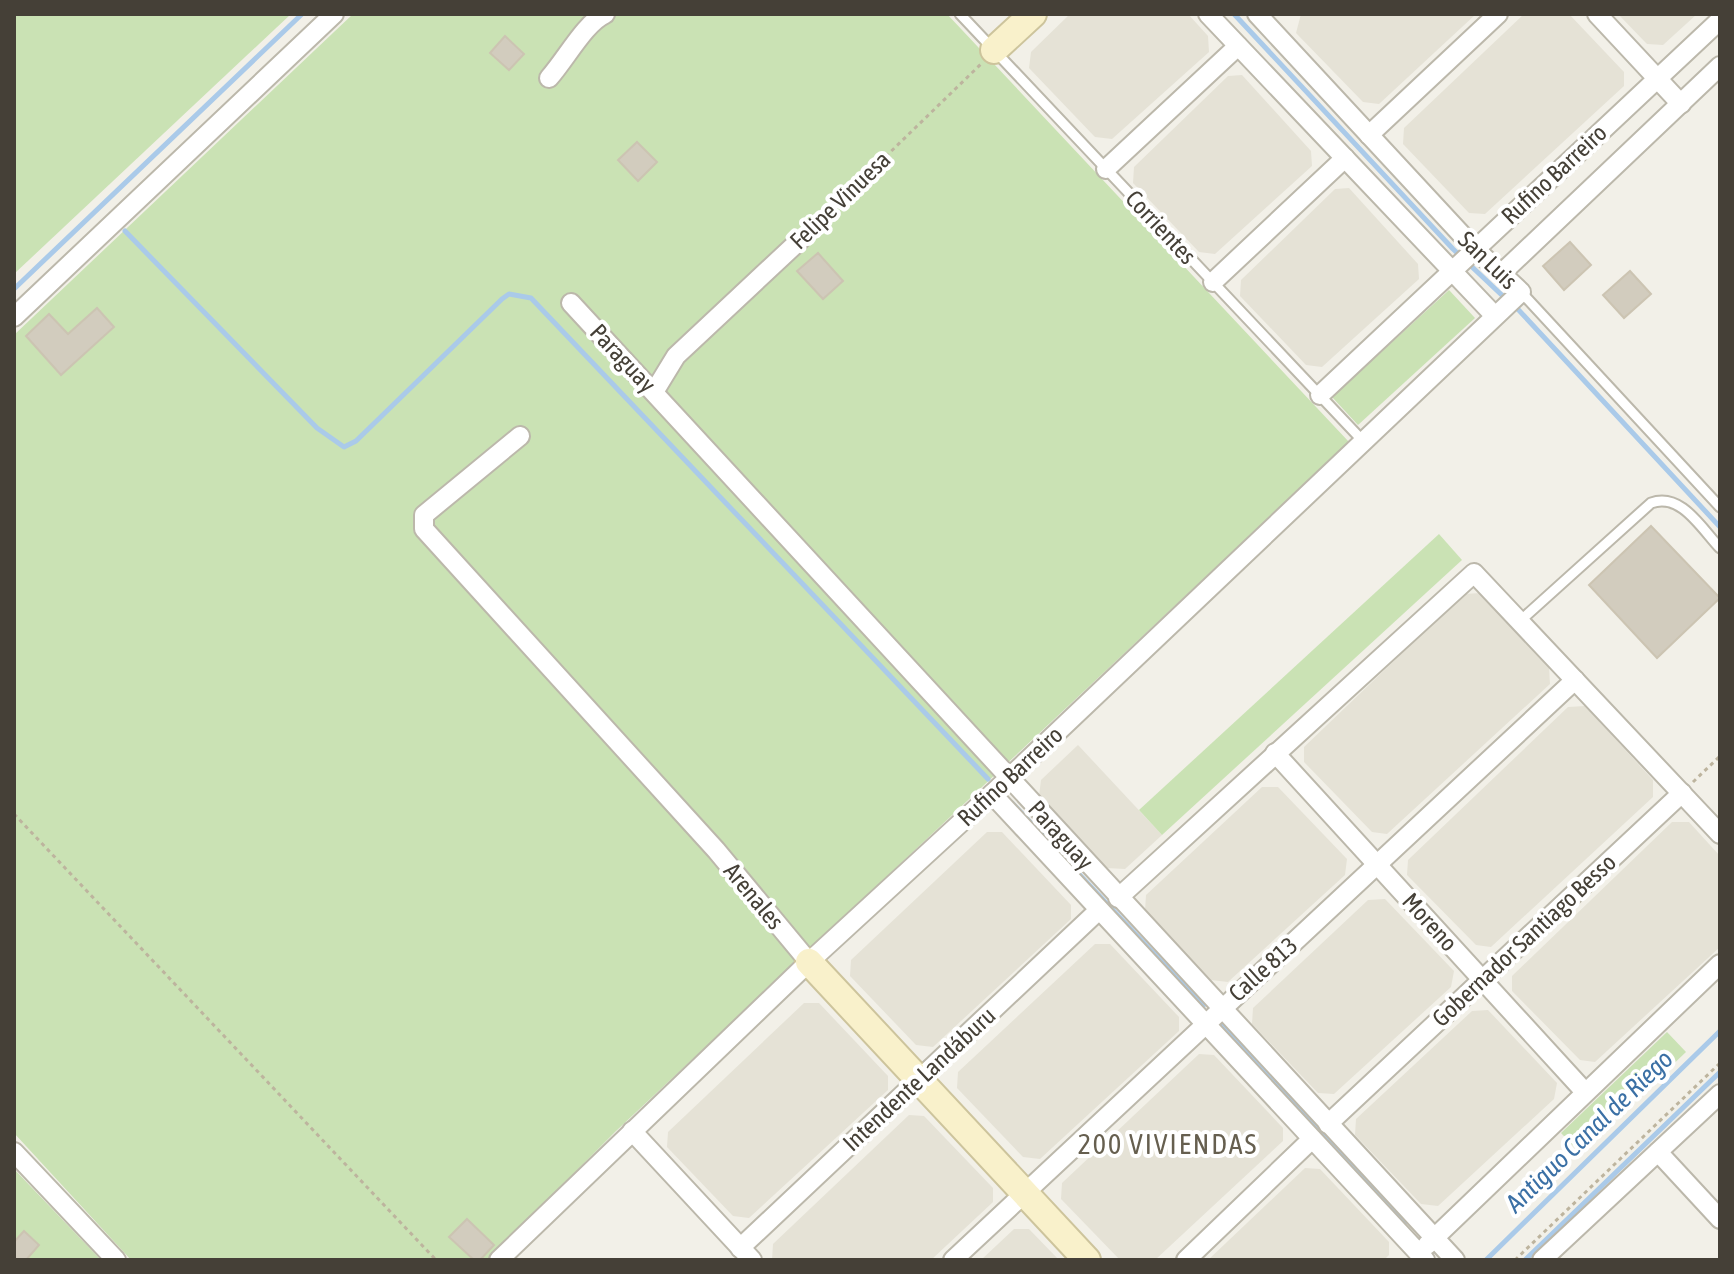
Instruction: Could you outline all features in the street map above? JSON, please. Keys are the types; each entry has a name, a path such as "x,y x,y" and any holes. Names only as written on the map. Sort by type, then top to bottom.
{"street":[{"path":"14,317 334,14"},
{"path":"994,50 1033,14"},
{"name":"San Luis","path":"1208,14 1494,315"},
{"path":"1369,135 1498,14"},
{"path":"1597,14 1681,104"},
{"path":"549,78 571,53 593,16"},
{"name":"San Luis","path":"1264,16 1475,249 1521,292"},
{"name":"Rufino Barreiro","path":"1320,395 1720,20"},
{"path":"1106,169 1238,46"},
{"name":"Rufino Barreiro","path":"1503,272 1720,66"},
{"path":"1213,282 1345,158"},
{"name":"Felipe Vinuesa","path":"654,392 676,356 800,240"},
{"name":"Rufino Barreiro","path":"499,1260 809,962 992,794 1521,292"},
{"name":"Paraguay","path":"571,303 1455,1260"},
{"name":"Arenales","path":"520,436 438,500 424,515 424,529 716,850 809,962 1087,1260"},
{"path":"1118,898 1474,573 1720,834"},
{"name":"Calle 813","path":"953,1260 1575,680"},
{"name":"Moreno","path":"1275,753 1585,1092"},
{"name":"Gobernador Santiago Besso","path":"1328,1124 1682,793"},
{"name":"Paraguay","path":"992,794 1418,1258"},
{"name":"Intendente Landáburu","path":"746,1254 918,1079 1099,910"},
{"path":"1418,1258 1435,1238 1720,964"},
{"path":"1542,1260 1720,1094"},
{"path":"632,1131 746,1254"},
{"path":"1186,1260 1312,1139"},
{"path":"14,1152 116,1260"},
{"path":"1658,1152 1720,1219"}],"lane":[{"name":"Corrientes","path":"960,14 1362,440"},
{"name":"San Luis","path":"1521,292 1720,507"},
{"path":"1520,621 1651,503 1665,498 1677,502 1720,548"}],"path":[{"name":"Felipe Vinuesa","path":"800,240 994,50"},
{"path":"1682,793 1720,756"},
{"path":"14,814 436,1260"},
{"path":"1515,1260 1720,1063"}],"shaded area":[{"path":"1070,14 1188,14 1208,36 1209,52 1112,139 1095,137 1029,68 1031,52"},
{"path":"1301,14 1476,14 1379,104 1363,102 1296,33"},
{"path":"1524,14 1569,14 1624,72 1624,86 1485,214 1469,213 1403,144 1404,128"},
{"path":"1618,14 1697,14 1663,45 1647,44"},
{"path":"1242,75 1311,151 1312,166 1215,254 1199,252 1133,183 1134,167 1228,76"},
{"path":"1349,188 1418,264 1419,279 1322,367 1306,365 1240,296 1241,280 1335,189"},
{"path":"1481,593 1549,667 1550,684 1387,834 1372,832 1304,762 1304,747 1464,594"},
{"path":"1585,706 1653,780 1653,797 1491,947 1476,945 1407,875 1408,860 1568,707"},
{"path":"1078,745 1162,835 1125,869 1106,868 1039,796 1041,780"},
{"path":"1262,787 1278,787 1347,859 1345,875 1228,982 1211,980 1145,911 1146,895"},
{"path":"1672,822 1689,822 1720,856 1720,947 1595,1062 1580,1060 1512,991 1512,976"},
{"path":"987,832 1002,832 1071,905 1071,919 933,1047 916,1045 850,976 851,960"},
{"path":"1385,899 1454,971 1451,987 1334,1094 1318,1093 1252,1024 1253,1008 1368,900"},
{"path":"1095,944 1110,944 1179,1017 1179,1031 1040,1159 1023,1157 957,1088 958,1072"},
{"path":"804,1003 819,1003 888,1076 888,1090 749,1218 733,1216 667,1147 668,1132"},
{"path":"1488,1010 1557,1083 1554,1099 1438,1206 1421,1204 1355,1135 1356,1119 1472,1011"},
{"path":"1199,1054 1214,1055 1283,1128 1283,1141 1155,1260 1120,1260 1061,1199 1062,1183"},
{"path":"909,1115 924,1116 993,1188 993,1202 931,1260 772,1260 773,1244"},
{"path":"1305,1168 1320,1169 1389,1242 1389,1255 1384,1260 1208,1260"},
{"path":"1014,1229 1029,1229 1059,1260 981,1260"}],"green space":[{"path":"14,14 291,14 14,274"},
{"path":"353,14 947,14 1349,442 615,1132 488,1260 131,1260 14,1133 14,335"},
{"path":"1449,290 1475,318 1358,425 1332,397"},
{"path":"1439,534 1462,560 1162,835 1139,810"},
{"path":"1667,1032 1686,1052 1580,1153 1561,1133"},
{"path":"14,1169 101,1260 14,1260"}],"building":[{"path":"505,36 524,54 509,70 490,53"},
{"path":"637,142 657,162 638,181 618,160"},
{"path":"1570,242 1591,265 1564,290 1543,266"},
{"path":"818,253 843,281 823,299 797,271"},
{"path":"1630,271 1651,294 1624,318 1603,295"},
{"path":"97,308 114,327 61,375 26,336 49,314 68,334"},
{"path":"1651,526 1720,598 1657,658 1589,585"},
{"path":"467,1219 494,1245 480,1260 474,1260 449,1237"},
{"path":"24,1231 39,1245 26,1260 18,1260 14,1257 14,1242"}],"waterway":[{"path":"14,289 302,14"},
{"path":"1234,14 1453,249 1506,299"},
{"path":"125,231 317,428 344,447 356,441 502,299 509,294 531,298 988,779"},
{"path":"1514,305 1720,527"},
{"path":"1012,803 1203,1006"},
{"path":"1221,1025 1405,1222"},
{"name":"Antiguo Canal de Riego","path":"1486,1260 1720,1031"},
{"path":"1525,1260 1720,1072"}],"district":[{"name":"200 VIVIENDAS","path":"1168,1144"}]}
